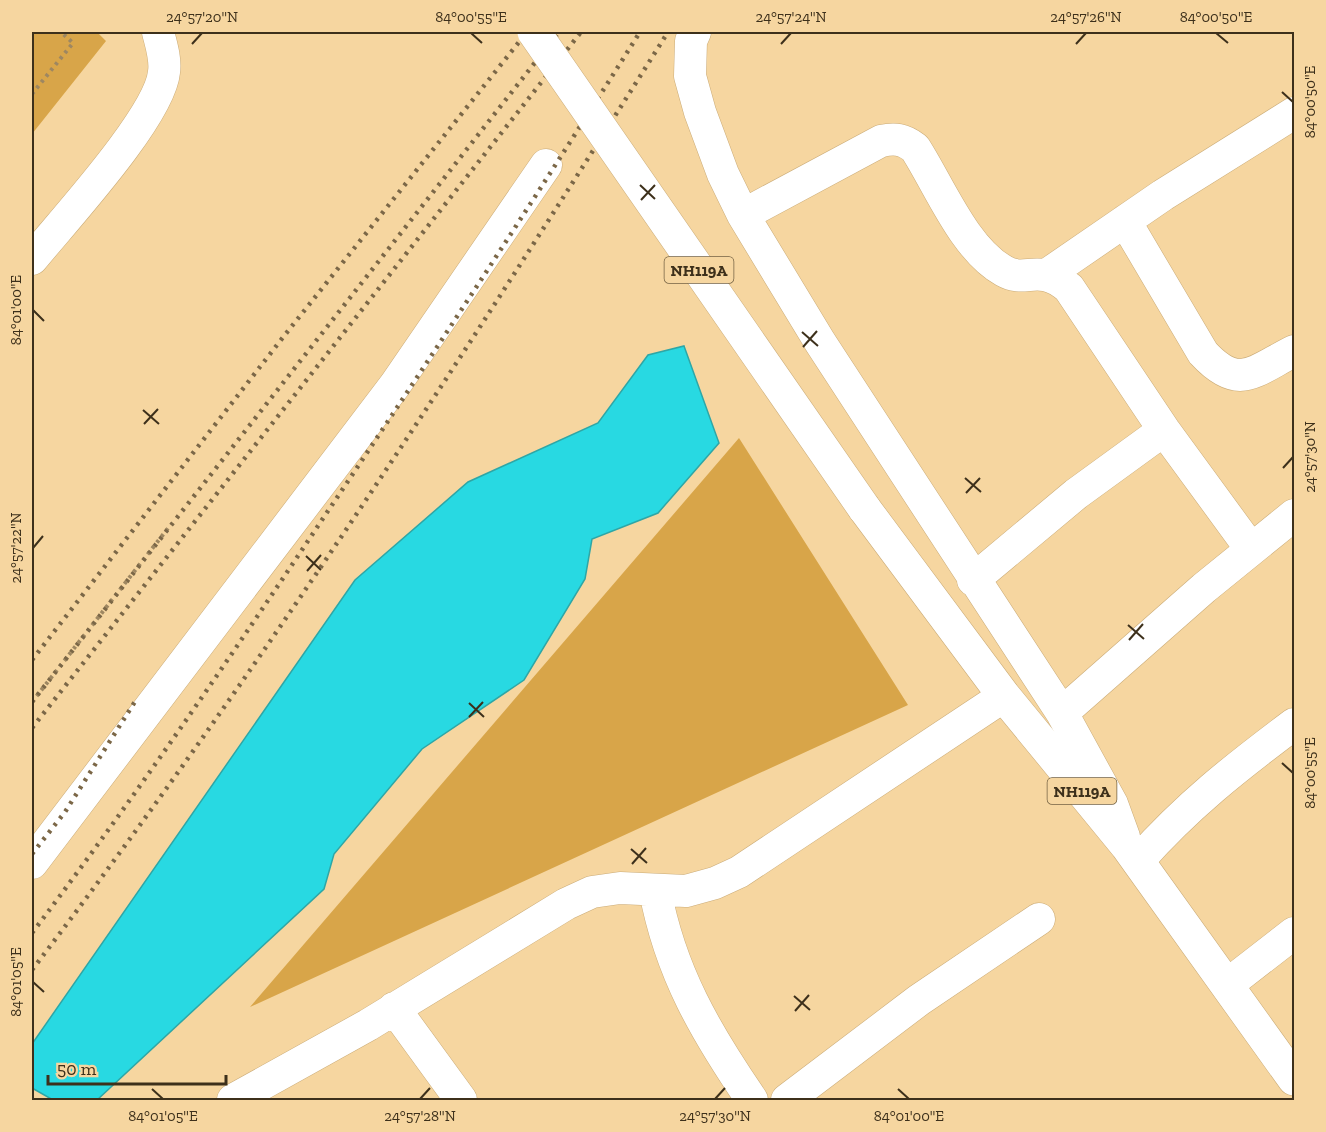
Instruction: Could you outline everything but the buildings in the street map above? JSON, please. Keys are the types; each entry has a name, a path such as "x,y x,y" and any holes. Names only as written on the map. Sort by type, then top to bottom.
{"highway":[{"name":"NH119A","path":"534,32 864,508 1004,696 1132,853 1294,1079"}],"street":[{"path":"32,259 103,173 158,94 164,72 158,32"},
{"path":"695,32 691,41 690,76 723,174 744,215 820,342 973,580 1062,713 1112,804 1132,853 1176,819 1222,777 1294,724"},
{"path":"744,215 881,141 893,139 905,141 915,147 959,222 993,264 1012,275 1048,274 1163,195 1294,113"},
{"path":"32,863 396,385 546,165"},
{"path":"1125,221 1198,344 1217,368 1229,375 1245,376 1294,351"},
{"path":"1048,274 1069,288 1164,430 1251,549"},
{"path":"973,580 1076,494 1164,430"},
{"path":"1062,713 1294,514"},
{"path":"243,1099 566,904 592,892 620,888 686,891 715,883 739,872 1004,696"},
{"path":"655,890 662,927 675,968 696,1012 752,1101"},
{"path":"787,1101 919,1000 1039,919"},
{"path":"1227,985 1294,933"},
{"path":"394,1008 461,1101"}],"path":[{"path":"32,94 73,43 61,32"},
{"path":"32,702 170,527"}],"shaded area":[{"path":"32,32 97,32 106,41 32,134"},
{"path":"739,438 908,705 250,1007"}],"water":[{"path":"684,346 719,443 658,513 592,539 585,579 524,680 422,749 334,854 324,889 97,1100 53,1100 32,1088 32,1044 355,580 468,482 598,423 648,355"}],"railway":[{"path":"32,660 284,336 527,32"},
{"path":"32,702 559,32"},
{"path":"32,728 581,32"},
{"path":"32,933 149,772 262,609 452,325 640,32"},
{"path":"32,970 117,857 281,625 439,390 668,32"},
{"path":"32,854 65,812 136,700"}]}
